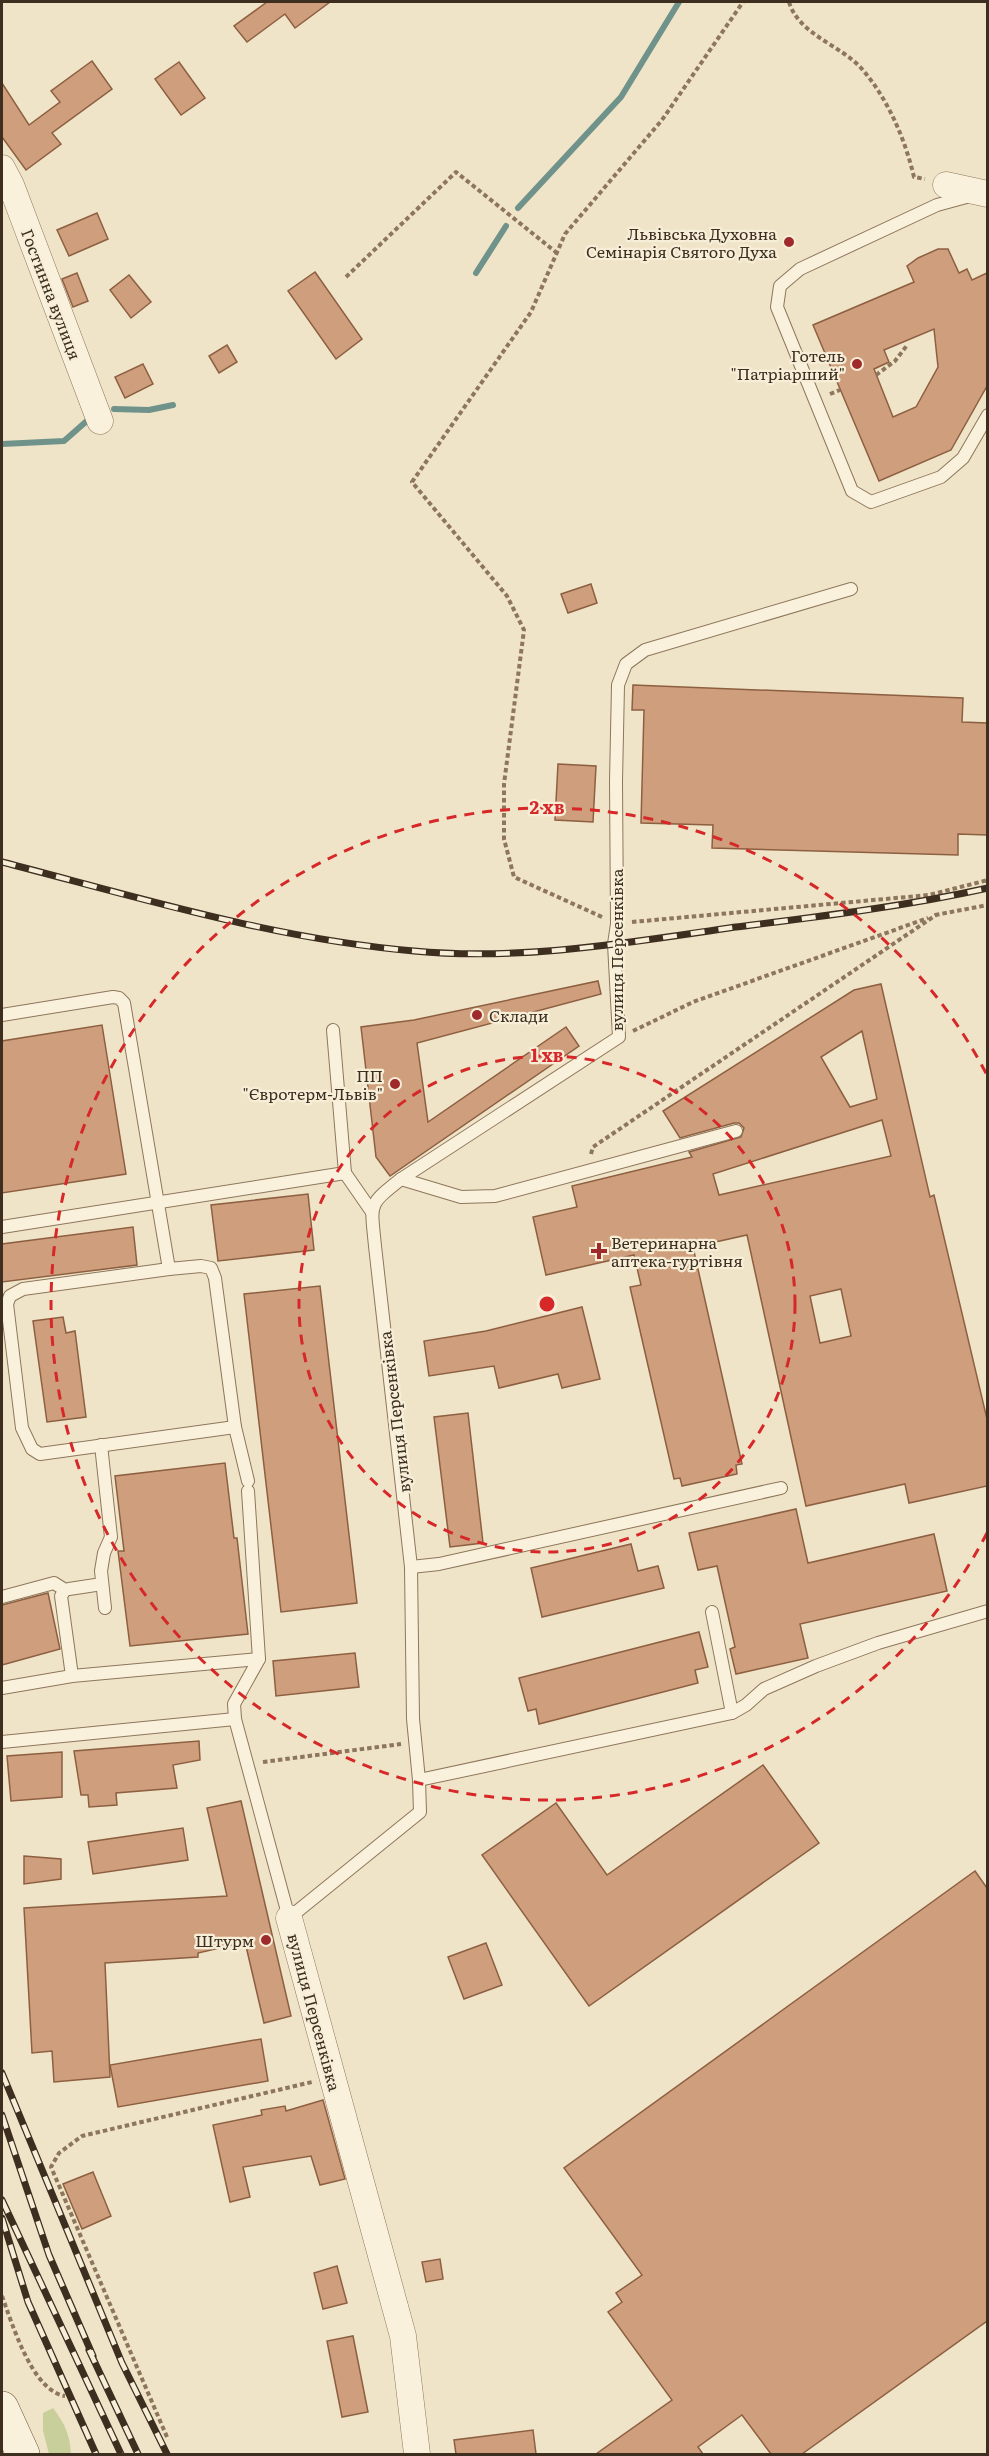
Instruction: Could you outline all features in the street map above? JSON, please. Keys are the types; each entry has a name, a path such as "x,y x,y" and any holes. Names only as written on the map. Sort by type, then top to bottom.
{"main road":[{"path":"2,2408 15,2452"}],"street":[{"name":"Гостинна вулиця","path":"2,168 100,421"},
{"path":"946,185 986,193"},
{"name":"вулиця Персенківка","path":"290,1918 403,2336 417,2454"}],"lane":[{"path":"986,193 937,205 800,269 780,286 777,307 852,491 871,502 941,477 963,458 987,415"},
{"name":"вулиця Персенківка","path":"290,1918 420,1812 413,1719 411,1567 372,1212 375,1200 401,1179 619,1038 614,944 617,924 616,781 618,685 626,663 645,650 850,589"},
{"path":"2,1015 112,997 119,998 124,1003 169,1269"},
{"path":"333,1030 345,1173 372,1212"},
{"path":"401,1179 461,1197 495,1196 736,1131"},
{"path":"2,1227 345,1173"},
{"path":"235,1427 40,1454 32,1449 22,1428 8,1304 10,1296 23,1289 169,1269 201,1266 211,1268 215,1278 235,1427 248,1486 259,1659 234,1704 235,1719 290,1918"},
{"path":"100,1445 111,1537 104,1553 101,1571 105,1608"},
{"path":"411,1567 439,1564 781,1488"},
{"path":"2,1597 54,1582 64,1590 102,1584"},
{"path":"64,1590 61,1596 72,1676"},
{"path":"419,1780 732,1713 746,1705 764,1689 816,1666 878,1643 987,1611"},
{"path":"711,1612 732,1713"},
{"path":"2,1688 72,1676 259,1659"},
{"path":"2,1742 235,1719"}],"path":[{"path":"743,2 662,120 565,234 531,312 412,482 507,596 524,630 504,784 504,839 514,877 617,924 929,895 987,880"},
{"path":"789,2 800,22 861,68 882,96 902,138 914,177 946,185"},
{"path":"346,277 456,172 557,253"},
{"path":"876,375 895,361 908,344"},
{"path":"619,1038 693,1002 936,915 987,905"},
{"path":"585,1172 593,1147 936,915"},
{"path":"248,1764 415,1742"},
{"path":"167,2437 51,2167 59,2152 82,2136 333,2077"},
{"path":"2,2295 36,2375 48,2389 65,2396"}],"green space":[{"path":"53,2408 66,2430 71,2454 49,2454 43,2431 43,2413"}],"building":[{"path":"267,2 330,2 295,28 285,14 247,42 234,26"},
{"path":"92,61 112,89 52,133 61,144 26,170 2,137 2,83 29,125 60,102 51,91"},
{"path":"179,62 205,98 181,115 155,79"},
{"path":"97,213 108,239 69,256 57,230"},
{"name":"Готель \"Патріарший\"","path":"938,249 948,249 959,273 967,269 972,280 987,273 987,386 951,450 879,481 813,325 914,282 907,266","holes":["934,329 938,367 916,407 893,417 874,369 889,362 884,350"]},
{"path":"315,272 362,339 336,359 288,291"},
{"path":"77,273 88,301 73,307 62,279"},
{"path":"129,275 151,302 131,318 110,290"},
{"path":"227,345 237,362 219,373 209,356"},
{"path":"143,364 153,384 125,398 115,377"},
{"path":"591,584 597,603 568,613 561,594"},
{"path":"633,685 963,698 962,722 987,723 987,835 958,834 958,855 712,848 713,825 641,823 644,710 632,710"},
{"path":"558,764 596,766 593,822 555,820"},
{"name":"ПП \"Євротерм-Львів\"","path":"598,981 601,994 417,1043 428,1122 566,1027 579,1046 390,1176 376,1157 361,1027 414,1020"},
{"path":"881,984 930,1197 934,1195 987,1419 987,1486 909,1503 905,1484 806,1506 747,1235 693,1247 742,1464 736,1465 737,1474 682,1486 680,1478 674,1479 630,1287 641,1285 634,1255 546,1275 533,1217 577,1207 572,1186 692,1157 689,1152 741,1137 744,1128 739,1123 734,1123 680,1138 663,1111 854,990","holes":["862,1031 877,1099 850,1107 821,1057","882,1120 891,1156 719,1195 713,1174","841,1289 851,1336 820,1343 810,1296"]},
{"path":"102,1025 126,1174 2,1193 2,1041"},
{"path":"308,1194 314,1250 218,1261 211,1205"},
{"path":"133,1227 137,1265 2,1282 2,1244"},
{"path":"320,1286 357,1603 281,1612 244,1294"},
{"path":"582,1307 600,1379 562,1388 558,1374 499,1388 494,1366 429,1376 424,1341 486,1331"},
{"path":"63,1317 66,1333 75,1331 86,1417 47,1422 33,1321"},
{"path":"468,1413 483,1543 450,1547 434,1417"},
{"path":"225,1463 234,1538 237,1538 248,1634 130,1646 118,1551 124,1551 115,1476"},
{"path":"796,1509 808,1563 934,1534 947,1591 800,1624 808,1658 736,1674 730,1649 735,1647 717,1566 698,1570 689,1533"},
{"path":"631,1544 638,1571 658,1566 664,1588 542,1617 531,1568"},
{"path":"48,1593 60,1649 2,1665 2,1605"},
{"path":"699,1632 708,1667 695,1670 698,1683 539,1724 536,1709 528,1711 519,1678"},
{"path":"355,1653 359,1687 276,1696 273,1661"},
{"path":"199,1741 200,1760 173,1765 177,1788 116,1793 117,1805 89,1807 88,1795 81,1795 74,1751"},
{"path":"62,1752 62,1797 11,1801 7,1756"},
{"path":"763,1765 819,1843 589,2006 482,1855 556,1803 607,1875"},
{"path":"241,1801 291,2016 264,2023 245,1942 198,1953 198,1957 105,1963 110,2077 54,2082 52,2051 32,2053 24,1908 227,1896 207,1808"},
{"path":"183,1828 188,1860 93,1874 88,1842"},
{"path":"24,1856 61,1859 61,1879 24,1884"},
{"path":"975,1871 987,1888 987,2321 802,2454 771,2454 742,2415 698,2447 703,2454 596,2454 672,2400 608,2312 622,2302 616,2293 642,2275 564,2168"},
{"path":"486,1943 502,1985 464,1999 448,1957"},
{"path":"261,2039 268,2081 118,2107 110,2065"},
{"path":"323,2100 345,2179 320,2185 311,2156 243,2167 250,2197 230,2202 213,2125 262,2115 261,2110 285,2106 286,2111"},
{"path":"93,2172 111,2216 82,2229 63,2184"},
{"path":"440,2259 443,2279 426,2282 422,2262"},
{"path":"337,2266 347,2303 323,2309 314,2273"},
{"path":"353,2336 368,2412 342,2417 327,2341"},
{"path":"533,2430 536,2454 456,2454 454,2440"}],"waterway":[{"path":"518,208 621,97 679,2"},
{"path":"476,273 506,226"},
{"path":"114,409 149,410 173,405"},
{"path":"2,444 64,441 89,419"}],"railway":[{"path":"2,862 258,927 362,945 454,953 533,952 612,945 859,911 988,888"},
{"path":"2,2073 122,2363 167,2454"},
{"path":"2,2115 49,2255 93,2356"},
{"path":"2,2200 121,2454"},
{"path":"2,2218 28,2302 96,2454"},
{"path":"89,2350 138,2454"}],"place":[{"name":"Львівська Духовна Семінарія Святого Духа","path":"789,242"},
{"name":"Готель \"Патріарший\"","path":"857,364"},
{"name":"Склади","path":"477,1015"},
{"name":"ПП \"Євротерм-Львів\"","path":"395,1084"},
{"name":"Ветеринарна аптека-гуртівня","path":"599,1251"},
{"name":"Штурм","path":"266,1940"}]}
